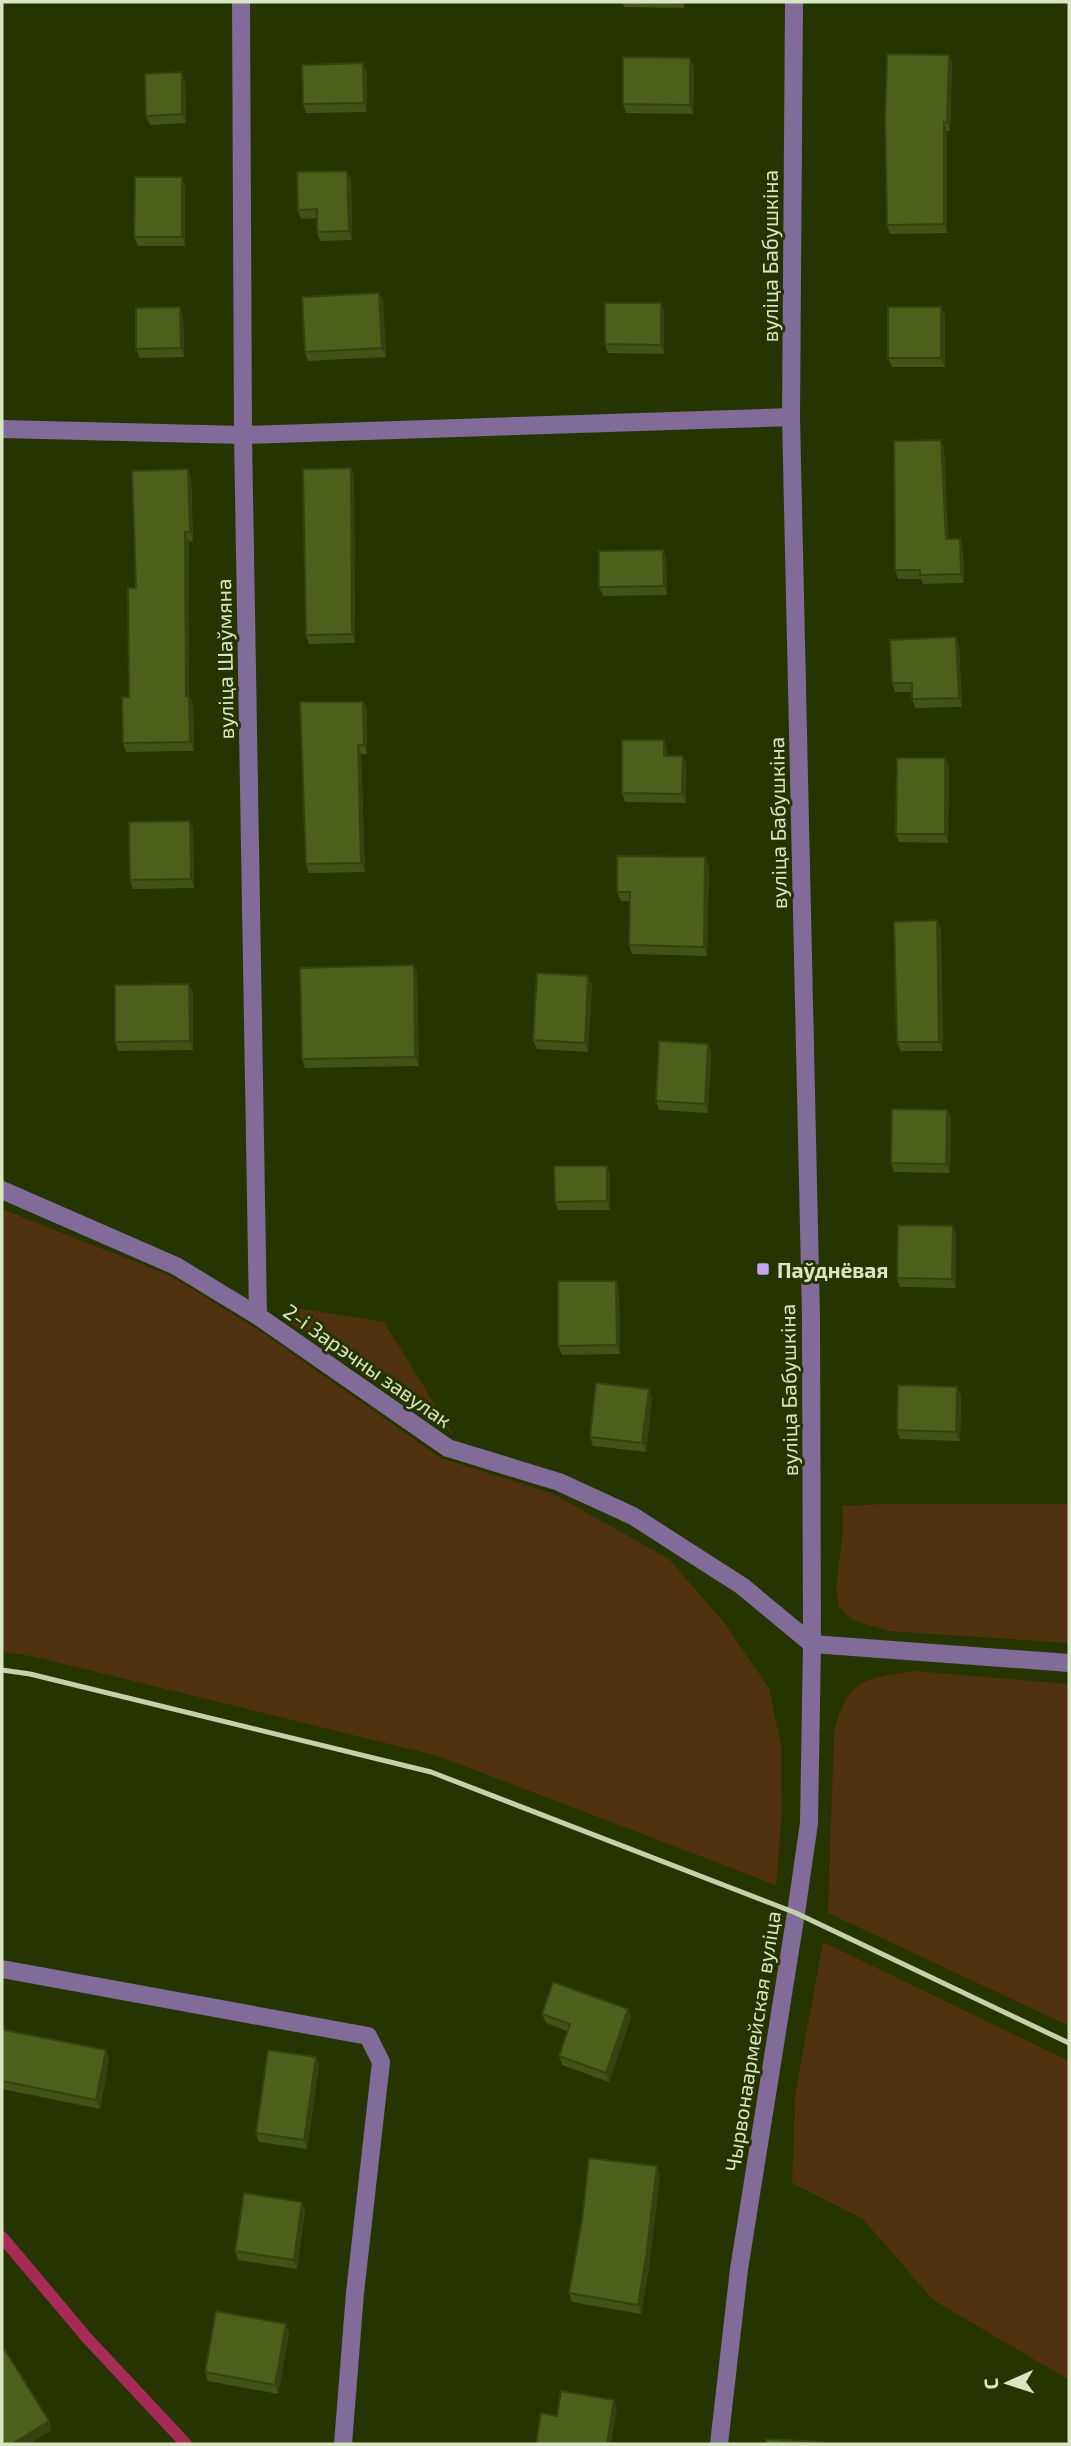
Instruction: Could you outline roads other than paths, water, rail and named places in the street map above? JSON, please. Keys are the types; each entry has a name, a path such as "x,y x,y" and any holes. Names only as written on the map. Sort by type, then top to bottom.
{"street":[{"name":"вуліца Шаўмяна","path":"241,2 243,435 258,1316"},
{"name":"вуліца Бабушкіна","path":"794,2 791,417 811,1318 812,1644"},
{"path":"2,429 243,435 791,417"},
{"name":"2-і Зарэчны завулак","path":"2,1190 176,1266 258,1316 448,1448 559,1482 633,1516 742,1586 812,1644"},
{"path":"812,1644 1069,1662"},
{"name":"Чырвонаармейская вуліца","path":"719,2444 739,2269 808,1823 812,1644"},
{"path":"2,1969 368,2036 381,2062 355,2293 343,2444"}],"waterway":[{"path":"2,2237 87,2338 186,2444"}],"railway":[{"path":"2,1670 30,1674 431,1772 796,1913 1069,2043"}],"place":[{"name":"Паўднёвая","path":"763,1269"}]}
